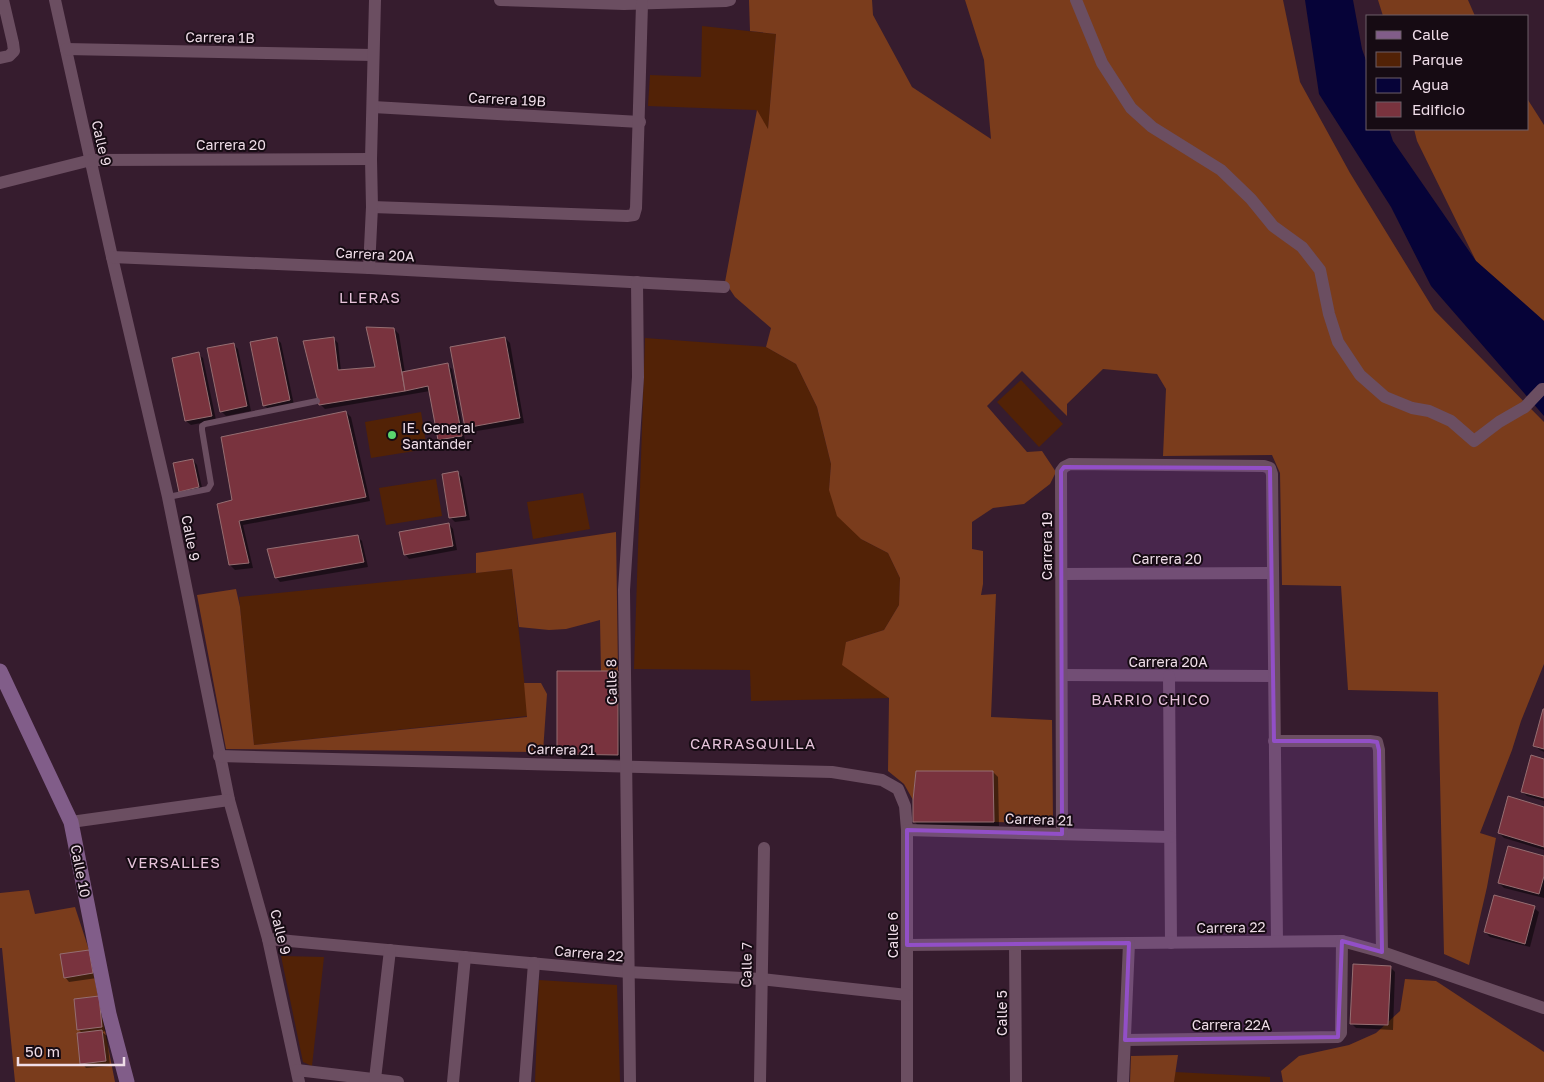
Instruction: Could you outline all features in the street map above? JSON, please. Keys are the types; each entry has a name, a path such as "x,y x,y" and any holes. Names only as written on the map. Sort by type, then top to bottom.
{"street":[{"path":"0,58 9,56 14,51 2,0"},
{"name":"Calle 9","path":"55,0 168,497 219,756 229,800 268,939 298,1076"},
{"path":"369,268 372,207 371,159 375,0"},
{"path":"500,0 642,4 730,0"},
{"path":"1076,0 1102,63 1131,108 1152,127 1221,170 1251,199 1273,226 1302,246 1320,270 1329,314 1338,342 1360,375 1385,397 1412,408 1430,411 1451,421 1474,441 1499,422 1525,407 1544,389"},
{"path":"372,207 634,215 636,208 640,122 642,4"},
{"name":"Carrera 1B","path":"66,49 373,55"},
{"name":"Carrera 19B","path":"373,107 640,122"},
{"name":"Carrera 20","path":"0,183 91,160 371,159"},
{"name":"Carrera 20A","path":"112,257 369,268 724,287"},
{"name":"Calle 8","path":"630,1082 624,590 638,377 637,282"},
{"name":"Carrera 19","path":"1062,834 1061,471 1064,466 1070,464 1264,466 1270,468 1272,474 1272,573"},
{"path":"1272,573 1276,942"},
{"name":"Carrera 20","path":"1061,574 1272,573"},
{"name":"Calle 10","path":"0,671 71,822 109,1014 127,1082"},
{"name":"Carrera 20A","path":"1062,675 1274,676"},
{"path":"1169,676 1171,943"},
{"path":"1274,741 1376,742 1379,750 1382,952"},
{"name":"Carrera 21","path":"219,756 832,772 882,780 898,789"},
{"name":"Calle 6","path":"898,789 904,806 907,830 907,1082"},
{"path":"71,822 229,800"},
{"name":"Carrera 21","path":"907,830 1170,837"},
{"name":"Calle 7","path":"760,1082 764,848"},
{"name":"Carrera 22","path":"268,939 628,972 761,978 908,994"},
{"name":"Carrera 22","path":"908,945 1342,941 1382,952 1544,1008"},
{"name":"Carrera 22A","path":"1125,1040 1338,1037 1341,1033 1342,941"},
{"path":"1123,1082 1128,943"},
{"name":"Calle 5","path":"1015,944 1016,1082"},
{"path":"375,1079 390,950"},
{"path":"453,1082 465,957"},
{"path":"525,1082 534,963"},
{"path":"298,1076 375,1079 398,1082"}],"lane":[{"path":"168,497 208,489 211,484 202,430 202,426 205,424 317,401"}],"highlighted area":[{"path":"1064,467 1270,468 1274,741 1370,741 1377,742 1379,750 1382,952 1342,941 1338,1037 1125,1040 1129,943 907,945 907,830 1062,834 1061,471"}],"green space":[{"path":"702,26 776,34 768,130 756,110 648,106 650,75 701,77"},
{"path":"645,338 766,347 796,364 817,407 831,464 829,490 861,539 888,553 900,578 899,605 884,630 846,642 889,698 751,701 750,670 634,669"},
{"path":"1021,380 1063,424 1039,447 997,402"},
{"path":"421,412 427,449 371,458 365,422"},
{"path":"436,479 442,516 386,525 379,488"},
{"path":"583,493 590,529 533,539 527,502"},
{"path":"512,569 528,716 254,745 239,597"},
{"path":"281,956 324,957 312,1066 303,1062"},
{"path":"539,980 617,985 620,1082 535,1082"},
{"path":"1175,1072 1270,1077 1270,1082 1174,1082"}],"shaded area":[{"path":"749,0 872,0 873,15 912,87 991,139 984,60 965,0 1283,0 1300,82 1350,173 1434,310 1544,422 1544,664 1480,833 1496,838 1469,965 1444,954 1438,692 1348,690 1341,586 1282,585 1280,473 1272,455 1163,456 1166,389 1157,374 1103,369 1067,404 1067,416 1022,371 987,406 1027,452 1042,451 1056,472 1050,484 1024,504 993,508 972,522 972,549 983,551 981,595 996,594 991,717 1052,720 1053,823 994,822 993,771 916,771 913,800 904,784 888,771 889,698 842,665 846,642 884,630 899,605 900,578 888,553 861,539 837,516 829,490 831,464 817,407 796,364 766,347 771,328 735,297 725,282 757,110 768,129 776,34 750,31"},
{"path":"1378,0 1468,0 1475,15 1383,15"},
{"path":"1529,102 1544,125 1544,321 1476,261 1417,141 1414,130 1529,130"},
{"path":"616,532 618,671 601,671 600,620 566,629 549,630 519,627 512,569 476,573 476,553"},
{"path":"236,589 240,607 254,745 527,717 524,683 541,683 547,694 543,752 226,749 197,595"},
{"path":"29,890 35,914 75,907 89,950 115,1082 15,1082 2,948 0,948 0,893"},
{"path":"1405,979 1436,981 1544,1052 1544,1082 1283,1082 1281,1071 1299,1056 1349,1045 1376,1033 1400,1011"},
{"path":"1178,1055 1174,1082 1130,1082 1131,1056"}],"water":[{"path":"1305,0 1353,0 1362,49 1366,60 1366,130 1389,130 1393,141 1476,261 1544,321 1544,416 1431,286 1391,207 1319,94"}],"building":[{"path":"366,327 394,328 405,391 319,405 303,341 334,337 338,370 375,367"},
{"path":"277,337 290,400 263,406 250,342"},
{"path":"505,337 520,418 465,428 450,347"},
{"path":"234,343 247,406 220,412 207,348"},
{"path":"199,352 212,416 185,421 172,358"},
{"path":"448,363 462,436 438,440 428,386 405,391 402,372"},
{"path":"346,411 366,497 239,521 249,563 229,565 217,504 232,500 221,437"},
{"path":"193,459 199,487 179,492 173,463"},
{"path":"458,471 466,516 449,518 442,474"},
{"path":"449,523 453,546 404,555 399,532"},
{"path":"358,535 364,562 275,578 267,549"},
{"path":"557,671 618,671 618,755 557,754"},
{"path":"1544,709 1544,749 1533,746"},
{"path":"1531,755 1544,759 1544,798 1521,792"},
{"path":"916,771 993,771 994,822 913,822"},
{"path":"1508,796 1544,807 1544,847 1498,833"},
{"path":"1508,846 1544,856 1544,876 1539,894 1498,883"},
{"path":"1494,895 1535,906 1525,944 1484,932"},
{"path":"89,950 93,973 64,978 60,954"},
{"path":"1353,964 1391,966 1388,1025 1350,1024"},
{"path":"99,996 102,1027 77,1030 74,999"},
{"path":"102,1030 106,1061 80,1064 77,1033"}],"place":[{"name":"IE. General Santander","path":"392,435"}],"district":[{"name":"LLERAS","path":"370,297"},
{"name":"BARRIO CHICO","path":"1151,699"},
{"name":"CARRASQUILLA","path":"753,743"},
{"name":"VERSALLES","path":"174,862"}]}
